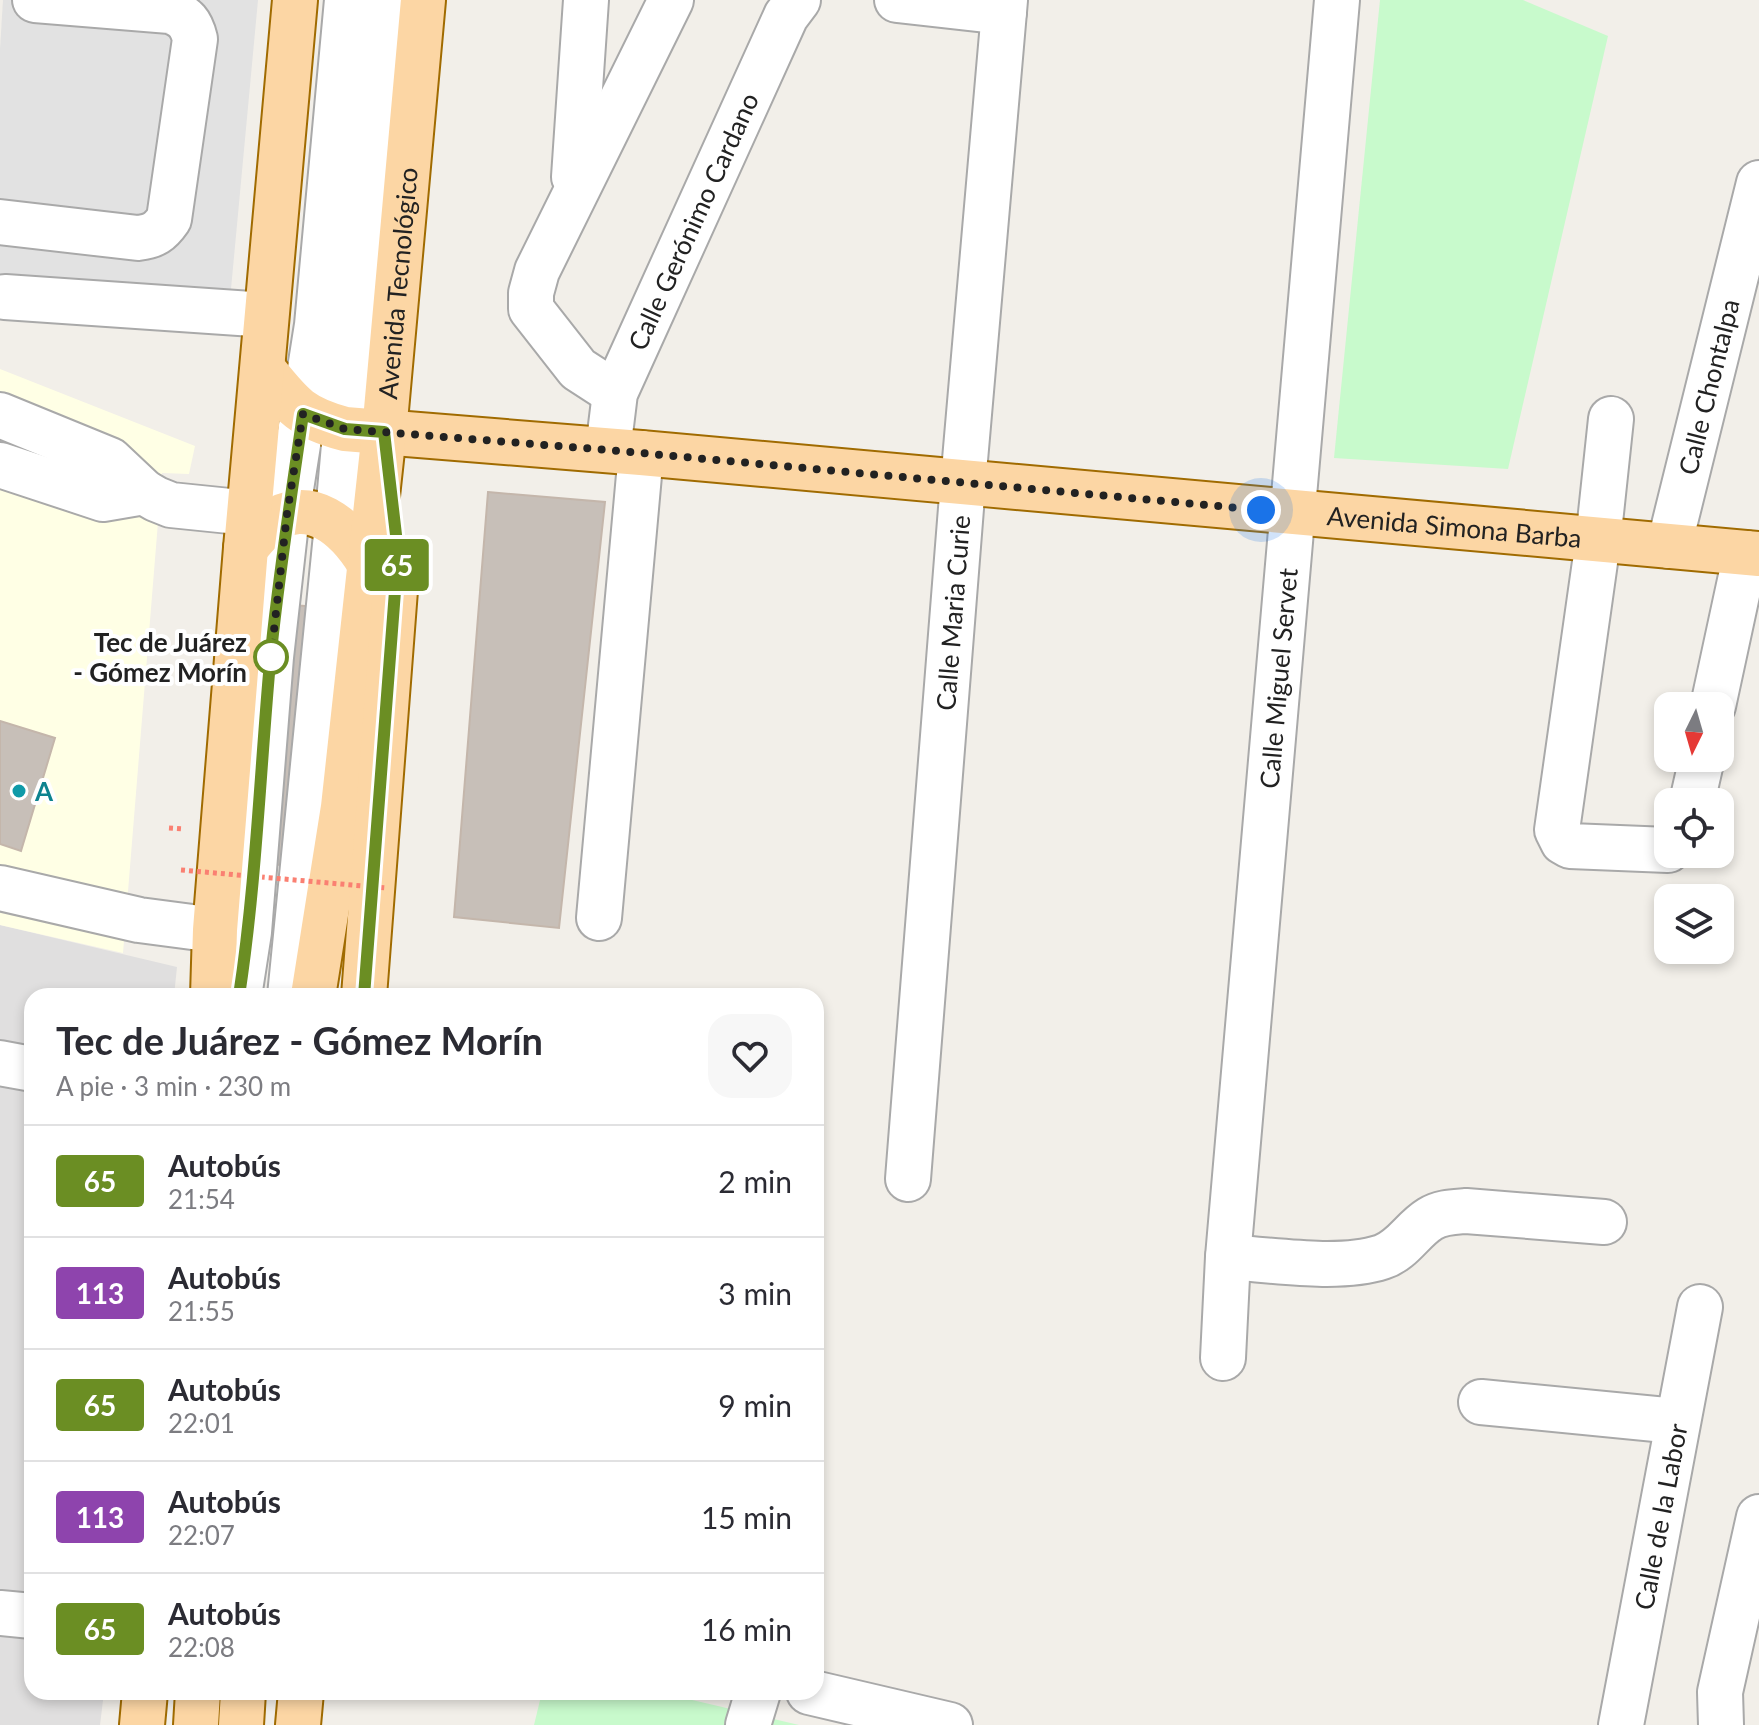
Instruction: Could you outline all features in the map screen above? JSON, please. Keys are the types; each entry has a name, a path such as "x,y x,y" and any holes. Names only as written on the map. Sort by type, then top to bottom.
{"main road":[{"path":"213,988 215,930 261,525 266,315 295,0"},
{"name":"Avenida Tecnológico","path":"314,988 343,807 368,562 365,430 423,0"},
{"path":"263,369 303,414"},
{"name":"Avenida Simona Barba","path":"303,414 365,430 1753,554"},
{"path":"365,430 398,552 365,988"},
{"path":"261,525 303,512 322,516 354,540 368,562"},
{"path":"142,1725 144,1700"},
{"path":"196,1725 198,1700"},
{"path":"241,1725 243,1700"},
{"path":"298,1725 300,1700"}],"street":[{"path":"0,222 138,238 153,236 169,219 195,39 192,27 184,16 170,11 35,0"},
{"path":"240,988 249,932 271,657 261,525 303,414 317,325 347,0"},
{"path":"291,988 337,525 365,430 383,0"},
{"path":"572,199 586,0"},
{"path":"615,393 578,369 531,309 531,293 537,271 671,0"},
{"name":"Calle Gerónimo Cardano","path":"599,918 625,452 615,393 786,16 798,0"},
{"path":"897,0 1004,6"},
{"name":"Calle Miguel Servet","path":"1223,1358 1228,1257 1337,0"},
{"name":"Calle Maria Curie","path":"908,1179 1004,6"},
{"name":"Calle Chontalpa","path":"1669,546 1759,183"},
{"path":"5,297 266,315"},
{"path":"0,415 110,460 144,492 171,505 261,525"},
{"path":"1611,419 1598,541 1557,830 1563,842 1570,846 1654,849"},
{"path":"0,465 103,499 144,492"},
{"path":"1717,692 1753,554"},
{"path":"0,888 139,920 215,930"},
{"path":"0,1063 24,1068"},
{"path":"1228,1257 1330,1264 1381,1258 1399,1249 1429,1220 1448,1212 1604,1222"},
{"name":"Calle de la Labor","path":"1621,1725 1676,1421 1700,1307"},
{"path":"1481,1402 1676,1421"},
{"path":"1721,1725 1720,1692 1759,1517"},
{"path":"0,1613 24,1615"},
{"path":"824,1696 950,1725"},
{"path":"748,1725 756,1700"}],"path":[{"path":"169,828 183,828"},
{"path":"181,870 386,888"}],"shaded area":[{"path":"3,0 258,0 231,289 0,274 0,49"},
{"path":"0,369 195,446 189,474 162,473 123,953 0,925"},
{"path":"0,925 177,967 175,988 24,988 24,1700 103,1700 100,1725 0,1725"}],"green space":[{"path":"1380,0 1523,0 1608,36 1508,469 1334,458"},
{"path":"540,1700 692,1700 799,1725 534,1725"}],"building":[{"path":"488,492 605,502 559,928 454,917"},
{"path":"293,605 316,607 293,866 269,864"},
{"name":"A","path":"0,721 55,738 21,851 0,844"}],"bus line":[{"name":"65","path":"240,988 249,932 271,657 287,514 303,414 345,429 384,432 398,552 365,988"}],"place":[{"name":"Tec de Juárez - Gómez Morín","path":"271,657"},
{"name":"A","path":"19,791"}],"route":[{"path":"271,657 287,514 303,414 345,429 1261,510"}]}
